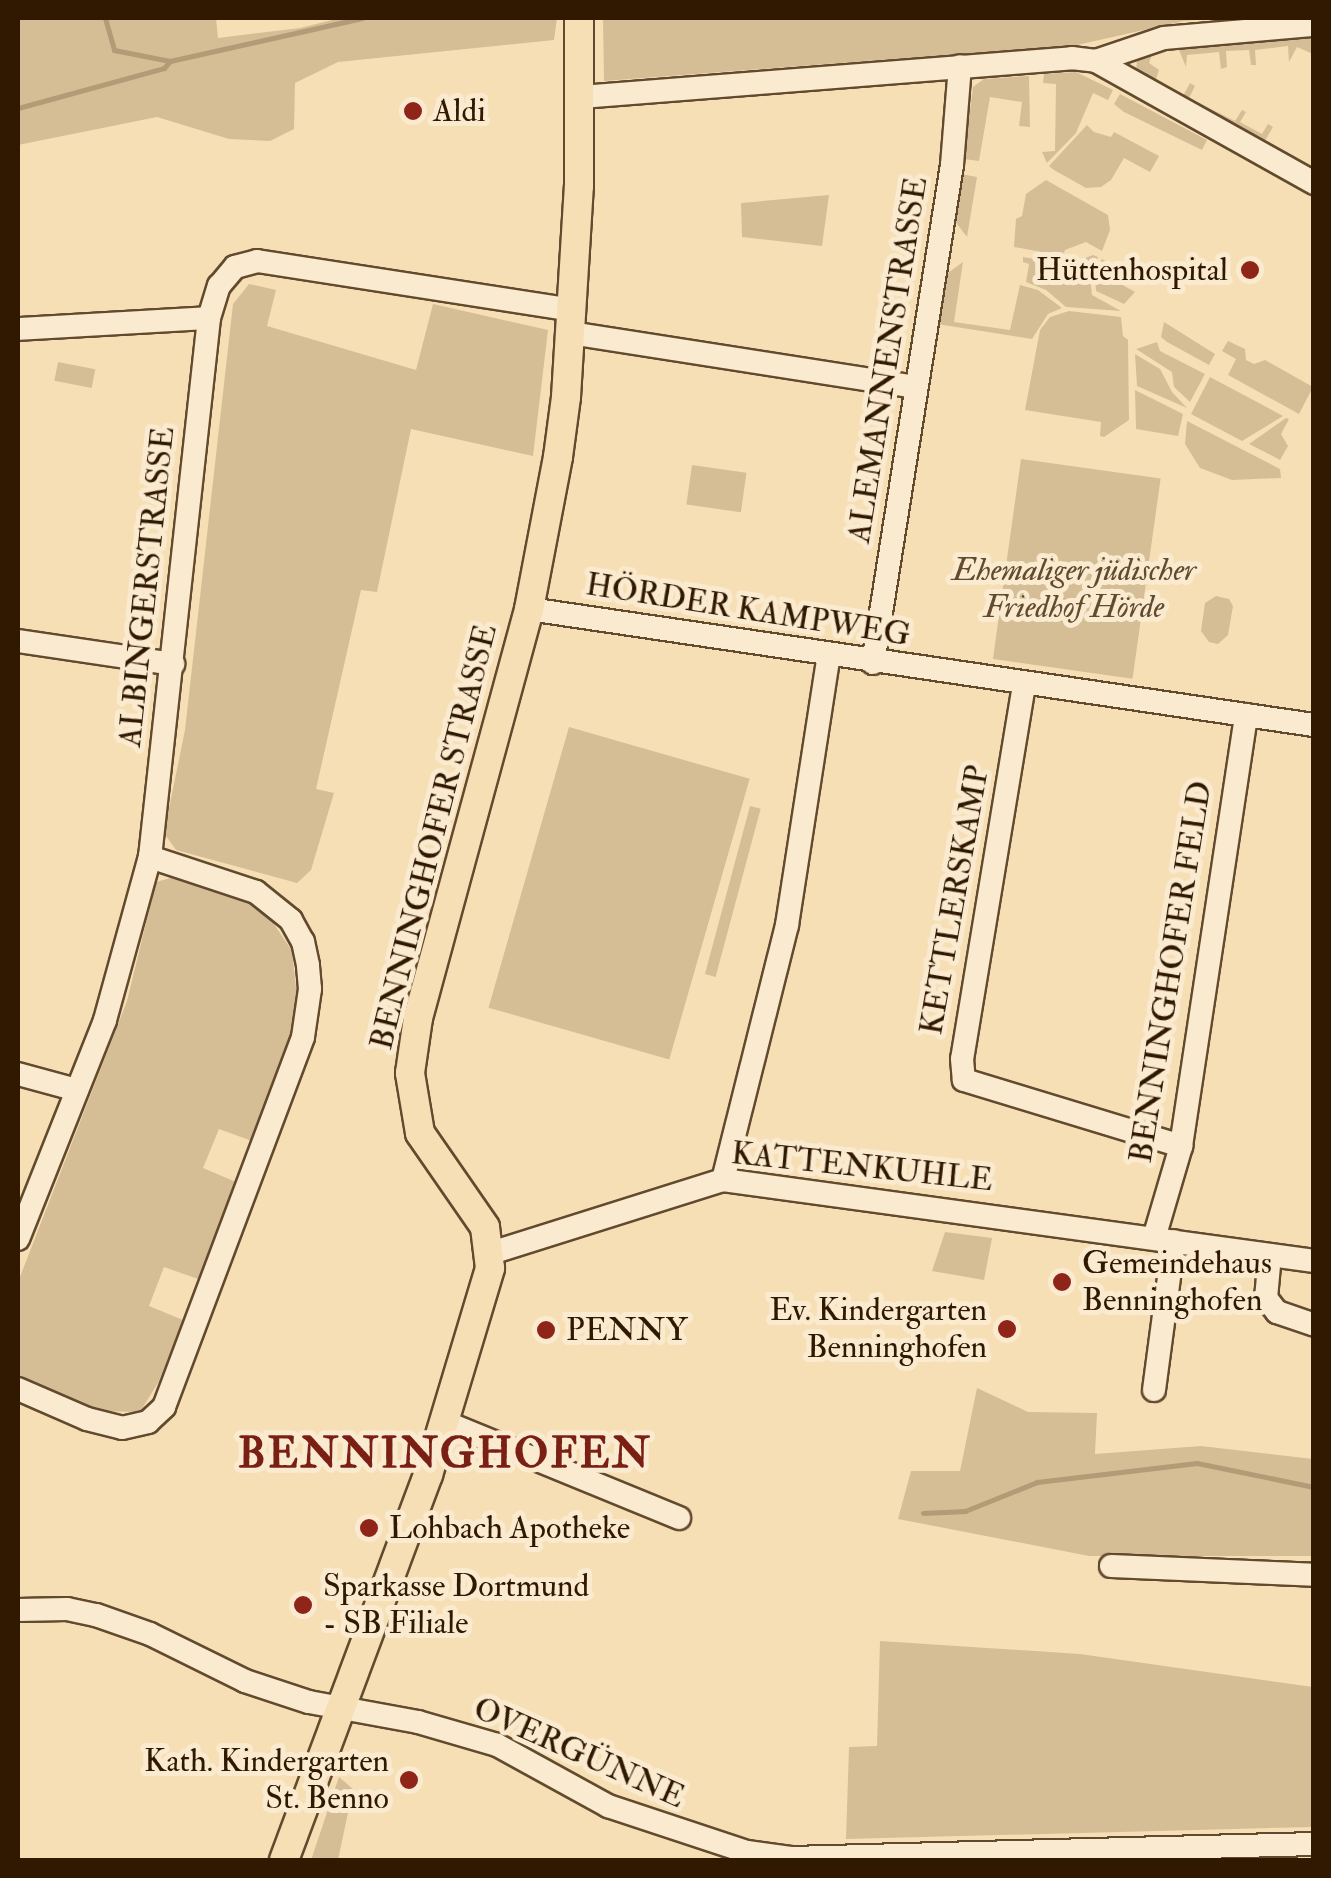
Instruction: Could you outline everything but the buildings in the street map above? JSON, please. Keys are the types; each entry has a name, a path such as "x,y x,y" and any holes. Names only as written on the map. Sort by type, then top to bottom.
{"main road":[{"name":"BENNINGHOFER STRASSE","path":"491,1253 478,1214 444,1173 420,1133 410,1073 418,1018 529,609 558,457 572,321 581,97 579,18"},
{"path":"284,1860 445,1422 488,1284 491,1253"}],"street":[{"path":"581,97 960,66 1072,58 1096,60 1164,38 1314,24"},
{"path":"1096,60 1314,183"},
{"name":"ALEMANNENSTRASSE","path":"873,663 952,165 960,66"},
{"name":"ALBINGERSTRASSE","path":"18,1239 121,972 150,857 209,318 227,276 235,267 257,260 914,387"},
{"path":"18,329 209,318"},
{"name":"HÖRDER KAMPWEG","path":"529,609 873,663 1314,725"},
{"path":"18,641 172,664"},
{"path":"723,1180 787,924 829,655"},
{"name":"KETTLERSKAMP","path":"1024,685 962,1059 964,1080 1181,1146"},
{"name":"BENNINGHOFER FELD","path":"1164,1239 1246,715"},
{"path":"18,1389 88,1419 122,1428 148,1422 164,1408 304,1037 308,965 303,942 290,920 256,892 150,857"},
{"path":"18,1074 76,1090"},
{"name":"KATTENKUHLE","path":"491,1253 723,1180 1314,1261"},
{"path":"1154,1390 1164,1239"},
{"path":"1270,1255 1266,1298 1277,1312 1314,1326"},
{"path":"445,1422 680,1518"},
{"path":"1111,1566 1314,1575"},
{"name":"OVERGÜNNE","path":"18,1610 66,1610 96,1616 150,1634 246,1681 309,1702 418,1722 497,1745 608,1806 716,1844 791,1858 1314,1844"}],"green space":[{"path":"18,18 216,18 218,38 300,28 340,18 557,18 554,40 338,62 295,83 294,129 270,141 229,139 157,117 18,145"},
{"path":"603,18 1222,18 1184,21 1077,45 604,81"},
{"path":"1313,38 1313,54 1297,47 1289,62 1288,46 1255,50 1256,65 1251,65 1249,50 1226,51 1227,67 1221,69 1219,52 1187,55 1186,67 1179,50"},
{"path":"1153,52 1149,63 1159,70 1155,82 1183,96 1190,83 1195,86 1189,98 1235,121 1242,110 1246,112 1240,122 1262,134 1268,124 1273,127 1263,144 1136,75 1137,59"},
{"path":"1076,72 1113,90 1108,100 1093,93 1076,133 1047,163 1042,152 1055,151 1056,84 1043,83 1044,74"},
{"path":"1029,76 1030,127 1019,126 1022,102 990,97 979,161 964,159 973,87 984,79"},
{"path":"1120,94 1207,140 1202,150 1124,112 1114,104"},
{"path":"1087,125 1094,132 1111,137 1114,132 1159,156 1150,172 1124,158 1111,180 1101,187 1086,188 1049,166"},
{"path":"961,174 977,177 967,237 954,220"},
{"path":"1046,180 1108,215 1110,230 1102,251 1086,242 1065,250 1063,256 1014,247 1016,219 1022,216 1026,194"},
{"path":"829,195 822,246 742,237 741,203"},
{"path":"1093,255 1098,257 1090,277 1092,295 1121,311 1066,307 1046,290 1026,282 1029,264 1023,262 1023,257 1068,265"},
{"path":"1102,259 1119,269 1121,284 1135,292 1124,304 1096,291 1095,276"},
{"path":"963,262 954,322 1010,330 1020,285 1038,290 1062,308 1048,314 1032,339 937,324 945,275"},
{"path":"249,284 276,290 267,326 416,370 433,304 548,330 533,456 411,429 377,592 361,590 316,789 334,793 311,870 297,883 176,850 164,833 185,730 233,304"},
{"path":"1069,311 1121,317 1123,336 1128,340 1129,420 1104,437 1100,436 1101,422 1025,410 1040,330 1050,317"},
{"path":"1164,322 1215,354 1209,365 1161,337"},
{"path":"1228,341 1245,349 1246,360 1254,364 1265,360 1313,387 1299,414 1228,375 1236,359 1222,351"},
{"path":"1157,342 1160,351 1205,374 1190,402 1174,387 1172,372 1136,349"},
{"path":"1135,354 1160,369 1172,392 1187,408 1137,386"},
{"path":"58,362 95,369 92,388 54,381"},
{"path":"1210,377 1283,416 1242,441 1191,414"},
{"path":"1135,390 1183,414 1178,436 1136,429"},
{"path":"1289,419 1281,434 1288,446 1280,460 1249,444"},
{"path":"1187,421 1280,469 1281,478 1232,480 1200,468 1185,444"},
{"name":"Ehemaliger jüdischer Friedhof Hörde","path":"1021,459 1161,479 1133,679 993,659"},
{"path":"692,465 746,473 741,512 686,505"},
{"path":"1216,596 1229,599 1233,606 1228,635 1218,644 1209,642 1201,631 1205,603"},
{"path":"569,727 750,779 669,1060 489,1008"},
{"path":"750,806 761,809 716,977 705,974"},
{"path":"174,877 253,904 268,915 292,951 297,997 290,1039 252,1141 219,1129 203,1168 236,1182 198,1279 164,1267 149,1306 183,1320 159,1381 140,1412 99,1411 18,1375 18,1282 127,1001 156,882"},
{"path":"945,1232 992,1238 984,1280 932,1271"},
{"path":"977,1388 1028,1412 1097,1413 1095,1454 1201,1446 1313,1459 1313,1556 1089,1556 898,1519 911,1471 960,1471"},
{"path":"880,1641 1080,1654 1313,1687 1313,1827 846,1839 849,1747 877,1746"},
{"path":"339,1777 353,1789 338,1860 311,1860"}],"waterway":[{"path":"105,18 114,50 170,61 362,18"},
{"path":"18,108 164,68 170,61"},
{"path":"923,1513 965,1511 1037,1482 1197,1463 1314,1487"}],"place":[{"name":"Aldi","path":"413,111"},
{"name":"Hüttenhospital","path":"1250,270"},
{"name":"Gemeindehaus Benninghofen","path":"1062,1282"},
{"name":"Ev. Kindergarten Benninghofen","path":"1007,1329"},
{"name":"PENNY","path":"546,1330"},
{"name":"Lohbach Apotheke","path":"369,1528"},
{"name":"Sparkasse Dortmund - SB Filiale","path":"303,1605"},
{"name":"Kath. Kindergarten St. Benno","path":"409,1780"}],"district":[{"name":"BENNINGHOFEN","path":"445,1454"}]}
